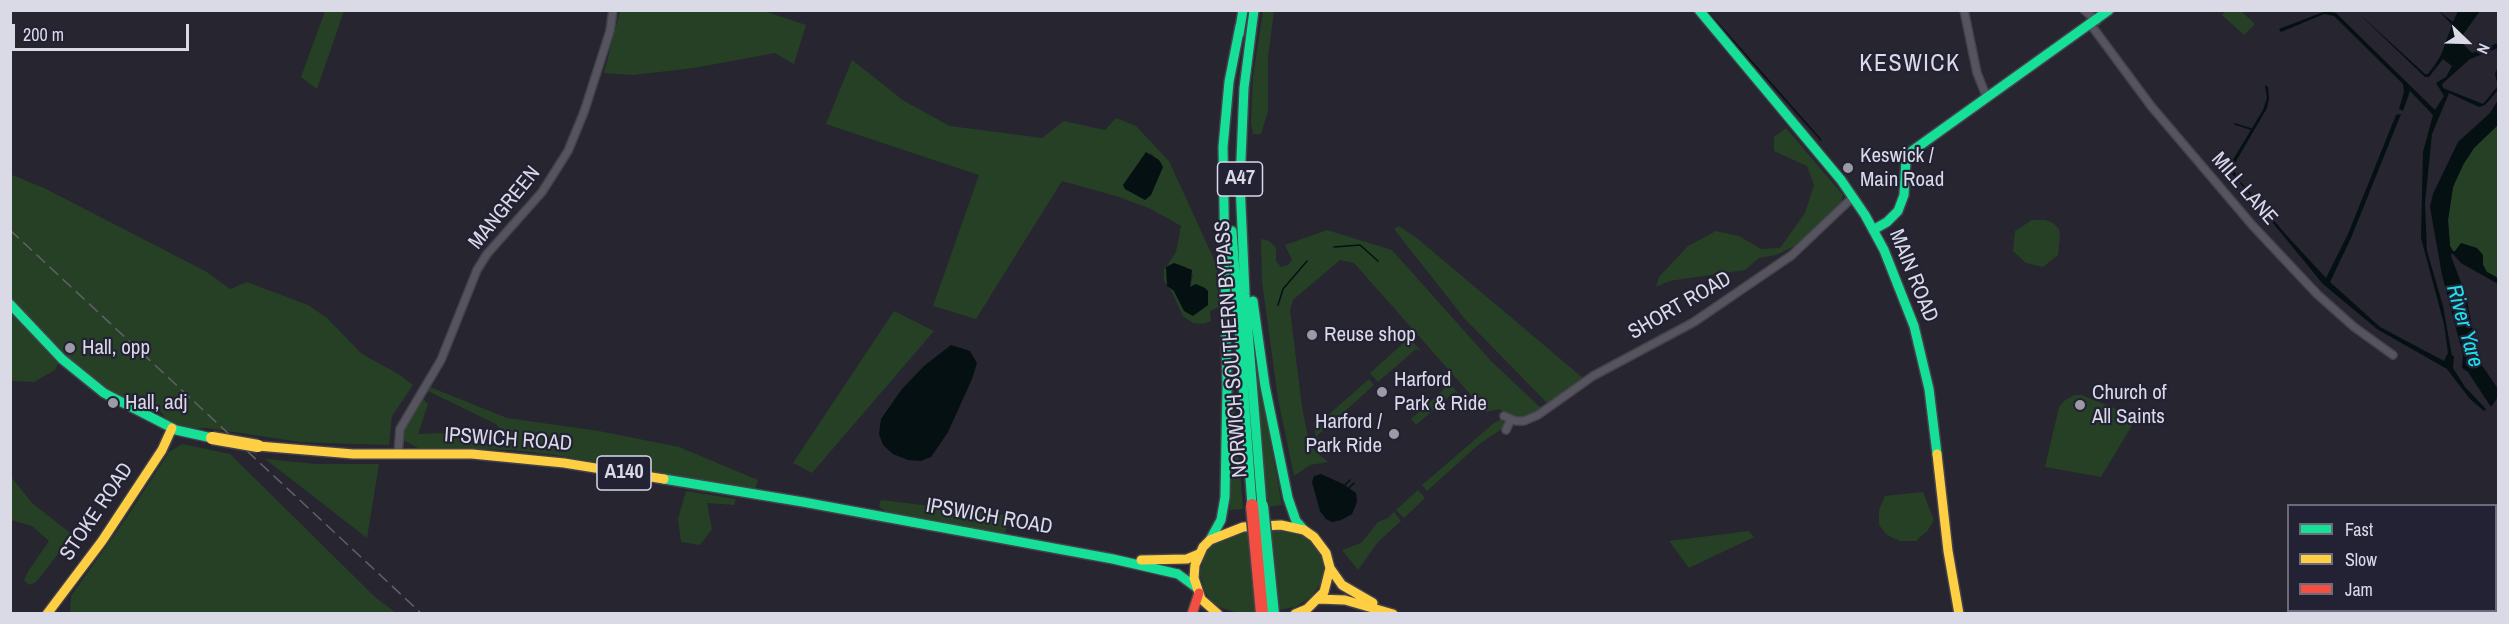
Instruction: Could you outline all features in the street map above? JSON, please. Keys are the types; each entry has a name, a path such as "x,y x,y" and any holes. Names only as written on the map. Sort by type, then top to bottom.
{"main road":[{"name":"NORWICH SOUTHERN BYPASS","path":"1243,10 1231,103 1229,166 1235,298 1257,505 1273,614"},
{"name":"NORWICH SOUTHERN BYPASS","path":"1254,10 1241,126 1240,183 1262,614"},
{"name":"MAIN ROAD","path":"1699,10 1853,197 1874,230 1888,260 1919,345 1929,388 1948,551 1959,614"},
{"path":"1874,230 1898,211 1904,195 1906,160 1912,151 2094,23 2109,10"},
{"name":"A47","path":"1210,540 1221,520 1225,497 1227,387 1223,147 1229,82 1240,26"},
{"name":"A47","path":"1241,126 1246,246 1265,386 1288,498 1296,520 1304,530"},
{"name":"IPSWICH ROAD","path":"10,304 39,337 84,378 112,398 172,428 258,446 353,454 472,454 564,463 813,504 1113,559 1178,574 1198,591 1206,605 1218,614"},
{"name":"STOKE ROAD","path":"47,614 102,541 162,450 172,428"},
{"path":"1192,614 1198,591 1194,572 1199,554 1210,540 1243,527 1258,525 1293,526 1304,530 1321,543 1330,568 1342,585 1392,613"},
{"name":"IPSWICH ROAD","path":"1113,559 1187,559 1199,554"},
{"path":"1303,612 1318,599 1326,585 1330,568"},
{"path":"1318,599 1344,600 1392,613"}],"street":[{"name":"MANGREEN","path":"398,454 400,429 441,360 477,270 487,255 542,192 568,151 584,112 610,31 613,10"},
{"path":"1964,10 1977,72 1987,98"},
{"name":"MILL LANE","path":"2084,10 2151,106 2253,226 2317,294 2354,327 2393,355"},
{"name":"SHORT ROAD","path":"1506,430 1507,418 1524,421 1538,415 1593,376 1694,322 1792,255 1853,197"}],"green space":[{"path":"325,11 344,11 317,89 301,77"},
{"path":"620,11 764,11 806,25 794,64 775,53 694,68 633,75 604,73"},
{"path":"1263,11 1274,11 1268,57 1268,111 1261,134 1253,134 1251,123 1253,76"},
{"path":"2226,11 2241,11 2255,24 2244,35 2222,15"},
{"path":"852,60 904,101 950,126 1042,138 1064,121 1105,130 1116,118 1136,126 1169,161 1217,266 1219,307 1210,311 1211,321 1203,324 1193,323 1183,316 1164,281 1164,270 1176,252 1181,226 1151,209 1119,197 1062,181 976,319 933,306 979,175 826,124","holes":["1151,153 1163,166 1151,195 1123,185","1174,263 1186,267 1193,275 1190,287 1194,285 1208,291 1184,311 1174,291"]},
{"path":"2498,125 2498,278 2487,272 2482,258 2453,251 2450,246 2448,220 2453,187 2463,165 2474,148"},
{"path":"1786,128 1843,195 1840,206 1797,245 1776,255 1759,258 1745,270 1669,281 1656,287 1659,277 1688,246 1716,231 1739,236 1761,249 1780,248 1805,213 1814,185 1807,166 1774,151 1774,137"},
{"path":"10,174 46,189 207,272 230,289 247,282 308,305 327,318 362,354 413,385 392,416 389,445 300,442 207,428 189,429 169,422 160,411 148,405 124,400 86,374 34,325 11,298"},
{"path":"2032,220 2045,220 2053,223 2059,229 2058,255 2043,267 2026,263 2013,251 2015,231"},
{"path":"1399,226 1418,239 1583,378 1549,405 1464,318 1394,229"},
{"path":"1327,230 1392,250 1492,362 1541,408 1527,416 1520,417 1511,416 1499,409 1486,412 1354,263 1340,260 1293,300 1290,310 1302,407 1309,442 1315,451 1328,462 1310,465 1294,476 1278,399 1262,281 1261,239 1269,241 1276,248 1276,261 1281,267 1288,265 1292,260 1285,245"},
{"path":"10,310 59,361 55,370 34,382 11,381"},
{"path":"894,311 934,331 812,473 793,463"},
{"path":"1409,338 1421,351 1416,349 1378,382 1370,373"},
{"path":"1256,362 1282,505 1267,507"},
{"path":"1232,371 1243,509 1230,510 1230,496"},
{"path":"1369,379 1374,385 1317,436 1319,439 1317,441 1313,423 1315,421 1318,424"},
{"path":"1448,382 1459,394 1454,392 1416,425 1411,419 1443,390"},
{"path":"430,387 507,418 599,431 679,447 758,480 755,489 555,455 512,450 418,448 403,440 405,426 423,399 428,404 418,434 472,432 499,442 503,433 496,424 428,391"},
{"path":"2074,395 2081,395 2137,417 2101,477 2045,467 2059,407"},
{"path":"1502,419 1506,426 1478,445 1427,491 1422,485 1494,423"},
{"path":"182,444 230,454 375,597 396,613 70,613 71,596 127,517 169,452"},
{"path":"265,459 316,464 379,464 367,538"},
{"path":"12,478 32,503 73,535 36,582 29,585 24,580 49,541 32,526 11,520"},
{"path":"1418,490 1425,498 1404,518 1396,510"},
{"path":"686,491 736,499 734,505 707,503 712,529 700,545 681,542 678,519"},
{"path":"1923,492 1934,520 1928,530 1916,541 1900,541 1887,535 1879,525 1879,510 1885,496"},
{"path":"881,500 1013,516 1004,534 891,514 879,507"},
{"path":"1394,512 1401,521 1378,542 1358,570 1342,550 1361,543 1378,522 1388,518"},
{"path":"1285,530 1300,533 1315,544 1323,561 1324,570 1320,584 1311,597 1295,607 1266,612 1235,612 1212,602 1205,592 1200,573 1210,547 1218,540 1241,531"},
{"path":"1749,531 1754,537 1689,568 1669,541"}],"water":[{"path":"2326,11 2336,13 2435,110 2444,96 2436,83 2446,77 2452,66 2443,59 2429,77 2425,77 2356,11 2425,74 2428,74 2441,55 2452,25 2439,11 2453,22 2458,11 2480,11 2459,40 2472,53 2498,43 2498,48 2470,59 2442,84 2443,88 2483,104 2498,86 2498,90 2485,105 2479,107 2449,93 2432,134 2425,203 2427,251 2443,306 2452,356 2454,356 2453,368 2465,387 2486,409 2484,411 2470,399 2447,369 2377,329 2323,284 2240,183 2326,278 2348,234 2396,115 2401,114 2351,238 2330,282 2380,327 2444,361 2448,353 2444,324 2421,238 2423,152 2433,115 2410,91 2403,111 2399,109 2404,92 2403,84 2334,16 2324,14 2281,32 2279,29"},
{"path":"2265,85 2268,87 2269,98 2267,108 2232,168 2240,180 2238,182 2228,168 2263,110 2267,98"},
{"name":"River Yare","path":"2498,100 2498,125 2474,148 2463,165 2453,187 2448,220 2450,246 2453,251 2461,243 2477,248 2483,255 2483,265 2487,272 2498,278 2498,284 2461,263 2452,253 2451,256 2466,296 2479,361 2498,389 2498,397 2491,407 2468,372 2462,368 2463,355 2442,275 2430,207 2433,194 2458,142 2490,113"},
{"path":"1146,152 1159,160 1163,167 1151,195 1145,200 1125,189 1123,185"},
{"path":"1174,263 1192,270 1190,287 1196,284 1208,291 1208,305 1193,316 1184,311 1174,291 1167,286 1166,267"},
{"path":"951,345 970,351 977,363 948,432 931,457 921,461 908,460 893,454 883,445 879,434 881,419 902,389 924,366"},
{"path":"1321,474 1356,493 1357,502 1352,514 1332,522 1326,519 1320,511 1312,482 1314,476"}],"waterway":[{"path":"1706,10 1821,140"},
{"path":"2235,124 2251,129"},
{"path":"1334,247 1360,245 1378,261"},
{"path":"1278,305 1283,289 1307,261"},
{"path":"1345,485 1350,480"},
{"path":"1349,488 1354,483"}],"railway":[{"path":"10,230 422,614"}],"traffic: fast":[{"path":"1239,34 1243,10"},
{"path":"1254,10 1244,88 1240,183 1245,294 1262,506"},
{"path":"1699,10 1841,180 1865,215 1884,250 1914,326 1929,389 1937,454"},
{"path":"1873,230 1887,222 1898,211 1904,195 1906,160 1912,151 2109,10"},
{"path":"1210,540 1221,520 1225,497 1227,387 1223,147 1229,82 1240,26"},
{"path":"1232,231 1252,505"},
{"path":"1253,301 1265,386 1288,498 1296,521 1304,530"},
{"path":"10,304 62,359 104,393 176,430 212,438"},
{"path":"664,479 1113,559 1178,574 1197,588"},
{"path":"1262,506 1273,614"}],"traffic: slow":[{"path":"47,614 102,541 162,450 172,428"},
{"path":"212,438 258,446"},
{"path":"258,446 353,454 472,454 564,463 664,479"},
{"path":"1937,454 1948,551 1959,614"},
{"path":"1218,614 1201,599 1194,578 1195,565 1203,547 1210,540 1243,527 1281,525 1304,530 1314,537 1326,553 1330,568 1324,592 1307,609 1295,614"},
{"path":"1141,560 1187,559 1199,554"},
{"path":"1330,568 1342,585 1373,603"},
{"path":"1318,599 1345,600 1393,614"}],"traffic: jam":[{"path":"1252,505 1262,614"},
{"path":"1192,614 1199,593"}],"place":[{"name":"Keswick / Main Road","path":"1848,168"},
{"name":"Reuse shop","path":"1312,335"},
{"name":"Hall, opp","path":"70,348"},
{"name":"Harford Park & Ride","path":"1382,392"},
{"name":"Hall, adj","path":"113,403"},
{"name":"Church of All Saints","path":"2080,405"},
{"name":"Harford / Park Ride","path":"1394,434"}],"district":[{"name":"KESWICK","path":"1910,65"}]}
